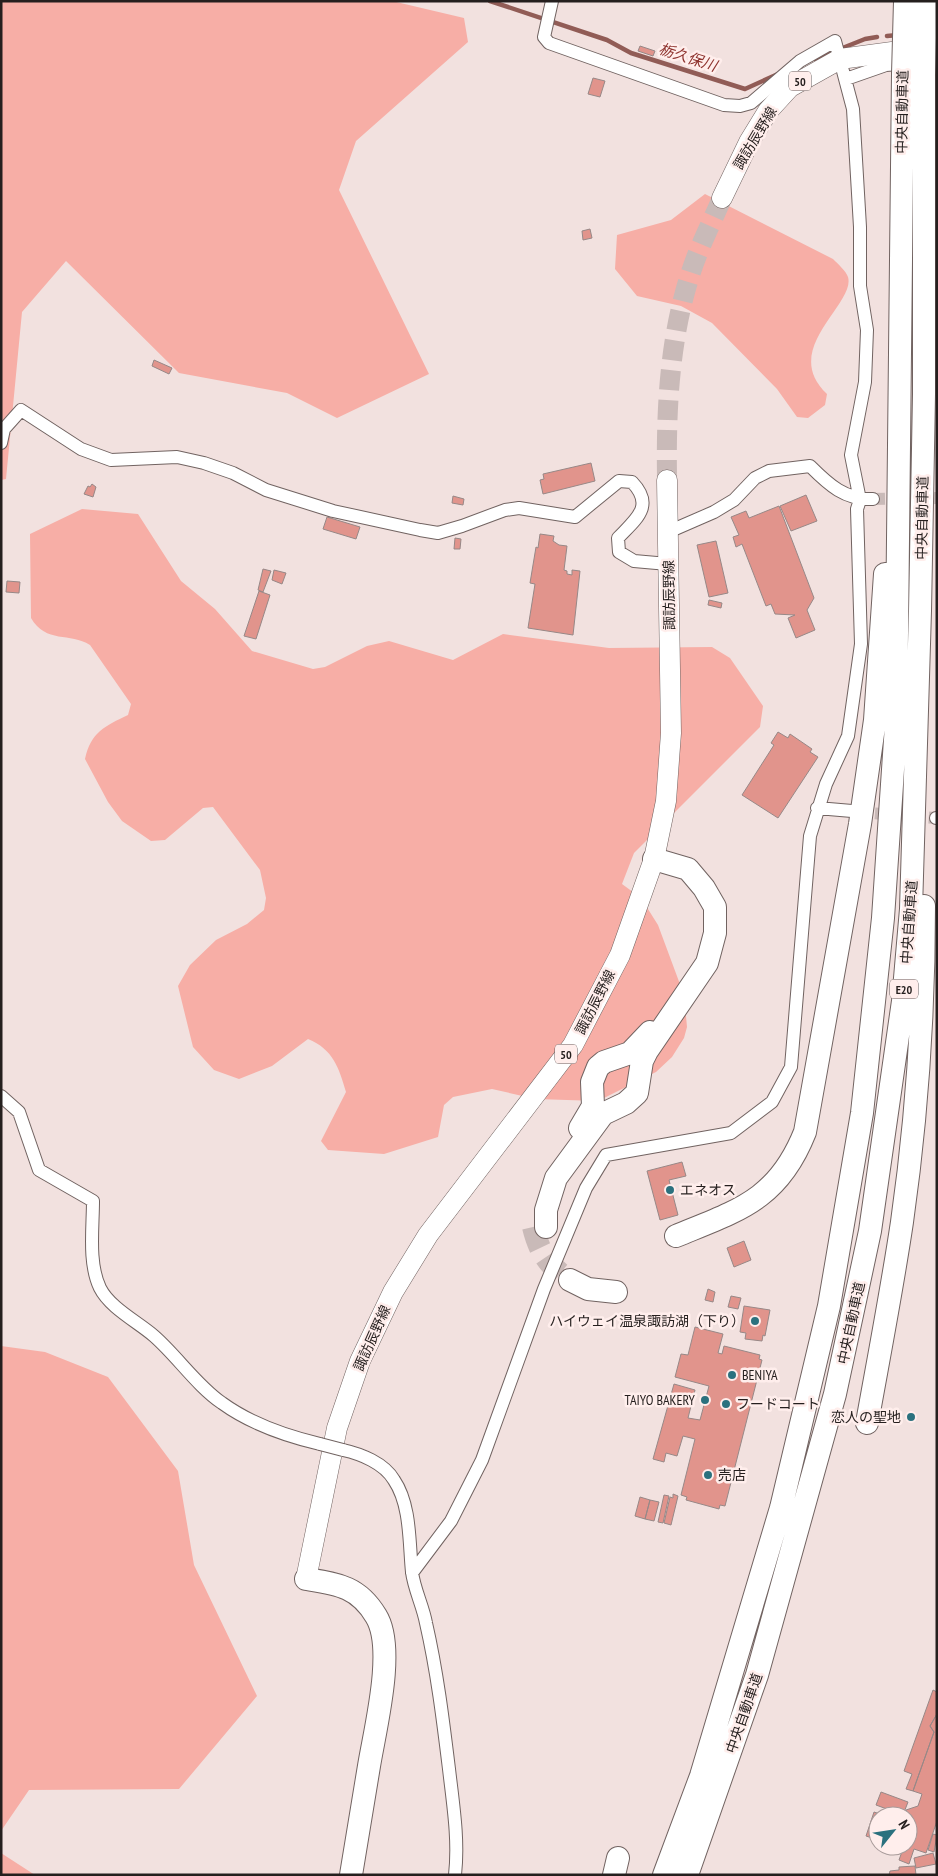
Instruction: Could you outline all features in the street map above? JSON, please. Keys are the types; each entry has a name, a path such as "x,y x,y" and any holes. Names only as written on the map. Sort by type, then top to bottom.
{"highway":[{"name":"中央自動車道","path":"687,1875 758,1675 838,1385 870,1231 898,1038 911,909 924,394 921,70 904,1"},
{"name":"中央自動車道","path":"664,1875 701,1776 781,1508 829,1306 862,1113 882,918 896,725 900,531 900,324 926,1"},
{"path":"676,1236 743,1208 773,1185 795,1157 805,1132 860,824 875,720 887,546 888,336 900,324"},
{"path":"867,1423 902,1222 922,1025 925,830 915,804"},
{"path":"654,859 688,870 704,888 716,907 716,933 707,962 642,1061 637,1093 626,1103 604,1114 556,1178 540,1227 532,1214 538,1189 589,1116 593,1106 592,1082 598,1067 604,1062 630,1053 639,1045 699,974"},
{"path":"306,1579 337,1584 354,1590 377,1617 383,1636 383,1679 351,1875"}],"main road":[{"name":"諏訪辰野線","path":"722,198 749,142 768,111 790,87 840,59 937,46"},
{"name":"諏訪辰野線","path":"306,1579 337,1428 360,1361 393,1292 428,1235 573,1045 620,955 654,859 666,801 671,733 667,480"}],"street":[{"path":"412,1573 451,1521 482,1460 544,1289 586,1188 606,1155 731,1133 772,1102 790,1067 810,836 817,808 848,736 861,644 857,509 860,500 850,455 865,382 867,330 860,286 860,227 853,109 835,41 800,61 752,103 740,106 724,106 549,43 544,37 552,1"},
{"path":"846,79 886,65 921,70"},
{"path":"1,443 4,429 21,410 81,450 111,460 176,458 204,464 233,473 266,490 333,511 438,533 505,510 519,508 575,517 619,481 632,482 641,492 644,505 638,516 618,538 620,552 634,561 668,564"},
{"path":"668,532 714,512 734,500 755,478 769,471 810,466 836,490 860,500 873,499"},
{"path":"817,808 852,812"},
{"path":"1,1096 19,1112 39,1170 93,1201 93,1258 100,1289 122,1312 154,1336 222,1403 272,1429 294,1438 355,1453 379,1464 394,1479 403,1498 412,1558 412,1573 426,1622 442,1706 454,1806 457,1857 454,1875"}],"shaded area":[{"path":"1,1 392,1 464,18 468,42 356,141 339,190 429,374 337,418 287,393 179,373 66,261 22,312 6,479 1,480"},
{"path":"705,194 833,259 848,277 847,288 815,344 811,361 814,377 827,394 825,405 808,418 797,417 777,389 712,323 681,306 637,296 615,269 617,235 671,220"},
{"path":"82,509 138,514 181,581 215,609 252,651 313,669 325,667 367,646 389,641 453,660 503,634 609,648 712,647 730,658 763,706 760,727 634,853 622,884 641,898 658,925 684,995 687,1027 684,1038 672,1057 656,1072 598,1101 536,1099 492,1089 453,1097 444,1105 438,1137 384,1154 328,1150 321,1141 346,1092 334,1060 317,1043 308,1039 272,1066 239,1079 214,1070 193,1047 178,986 190,965 216,940 247,924 264,910 266,898 260,870 213,807 203,808 165,840 151,841 122,821 108,802 85,759 95,736 112,723 128,715 131,704 90,645 82,641 51,635 37,626 31,618 30,534"},
{"path":"1,1346 45,1352 108,1377 178,1471 194,1565 257,1696 179,1789 29,1790 1,1831"},
{"path":"1,1853 35,1875 1,1875"}],"building":[{"path":"640,46 655,51 653,56 638,51"},
{"path":"593,78 605,81 600,97 588,94"},
{"path":"590,229 592,238 583,240 582,231"},
{"path":"154,360 172,368 169,374 152,366"},
{"path":"591,463 595,481 543,494 540,480 544,479 543,474"},
{"path":"92,484 96,487 93,497 84,494 88,486 90,487"},
{"path":"806,495 817,521 791,531 780,506"},
{"path":"453,496 464,499 463,505 452,503"},
{"path":"779,506 814,598 807,610 815,630 796,638 788,618 795,615 775,614 771,604 766,606 742,544 736,547 733,537 739,535 731,517 746,511 749,518"},
{"path":"327,517 360,527 356,539 323,529"},
{"path":"540,534 554,536 553,541 559,545 567,546 564,570 567,571 567,574 572,575 572,570 580,571 573,635 528,628 535,584 530,583"},
{"path":"455,538 461,539 460,549 454,549"},
{"path":"716,541 728,593 709,597 697,545"},
{"path":"263,569 271,571 263,592 258,590"},
{"path":"274,570 286,573 282,584 272,580"},
{"path":"7,581 20,582 19,593 6,592"},
{"path":"259,591 270,595 256,639 244,636"},
{"path":"709,600 722,603 721,608 708,605"},
{"path":"778,732 788,738 790,734 812,749 810,752 818,757 778,818 742,795 774,745 771,743"},
{"path":"682,1162 686,1176 669,1180 678,1215 660,1220 647,1171"},
{"path":"744,1241 751,1260 734,1267 727,1248"},
{"path":"708,1289 715,1292 713,1302 705,1300"},
{"path":"731,1296 741,1298 738,1309 728,1307"},
{"name":"ハイウェイ温泉諏訪湖（下り）","path":"744,1306 770,1310 765,1336 763,1335 762,1341 745,1339 746,1333 740,1332"},
{"path":"695,1327 723,1334 718,1353 722,1354 724,1346 760,1355 759,1359 762,1360 725,1506 720,1505 719,1509 686,1500 687,1497 681,1495 695,1439 683,1436 677,1456 666,1453 664,1462 653,1459 674,1384 695,1390 688,1418 700,1420 709,1386 675,1377 681,1354 688,1355"},
{"path":"673,1494 678,1496 671,1525 664,1523 670,1497 673,1498"},
{"path":"664,1495 669,1496 663,1523 658,1522"},
{"path":"640,1497 650,1500 645,1519 635,1516"},
{"path":"650,1500 659,1502 654,1521 645,1519"},
{"path":"933,1690 937,1692 937,1714 930,1726 934,1732 913,1791 906,1789 912,1774 904,1771"},
{"path":"937,1714 937,1821 926,1853 918,1850 918,1806 922,1794 913,1791 934,1732 930,1726"},
{"path":"881,1792 908,1802 906,1806 876,1805"},
{"path":"933,1834 937,1835 934,1852 928,1850"},
{"path":"933,1853 936,1864 916,1868 914,1858"},
{"path":"900,1856 912,1856 909,1864 899,1860"},
{"path":"915,1866 916,1875 889,1875 890,1871 899,1870 899,1867"}],"waterway":[{"name":"栃久保川","path":"490,1 607,40 631,53 745,89 778,74"},
{"name":"栃久保川","path":"887,36 898,35"},
{"name":"栃久保川","path":"815,59 865,39 877,37"}],"tunnel":[{"path":"667,480 668,401 673,349 678,323 694,263 722,198"},
{"path":"873,499 937,498"},
{"path":"857,812 936,818"},
{"path":"533,1227 538,1244 546,1258 556,1270 570,1280"}],"place":[{"name":"エネオス","path":"670,1190"},
{"name":"ハイウェイ温泉諏訪湖（下り）","path":"755,1321"},
{"name":"BENIYA","path":"732,1375"},
{"name":"TAIYO BAKERY","path":"705,1400"},
{"name":"フードコート","path":"726,1404"},
{"name":"恋人の聖地","path":"911,1417"},
{"name":"売店","path":"708,1475"}]}
